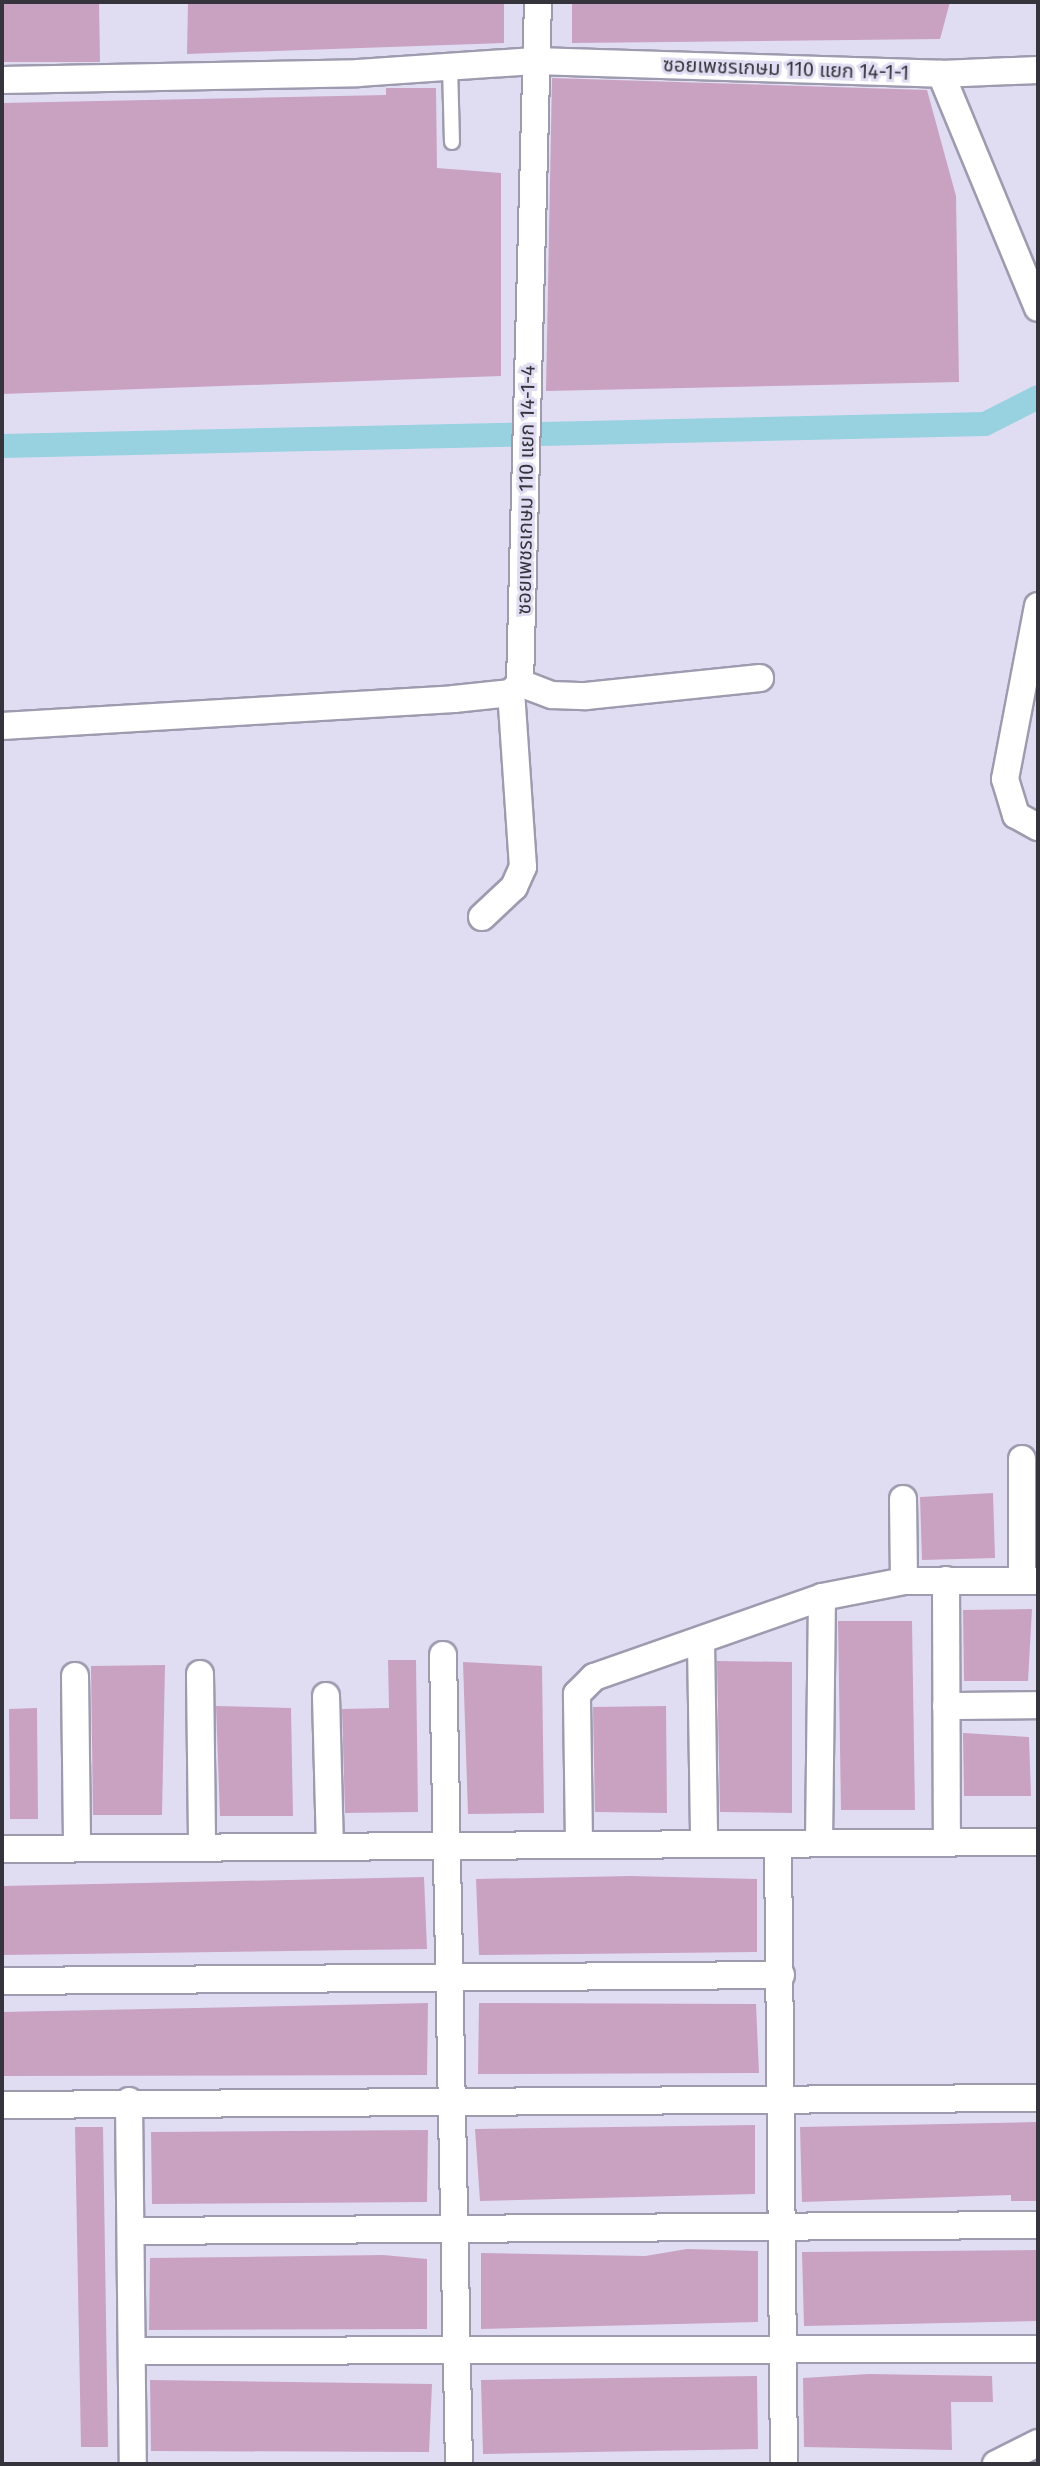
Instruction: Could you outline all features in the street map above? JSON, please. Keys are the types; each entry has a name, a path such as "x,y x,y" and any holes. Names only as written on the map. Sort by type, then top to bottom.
{"street":[{"name":"ซอยเพชรเกษม 110 แยก 14-1-4","path":"482,917 514,887 523,867 516,688 538,2"},
{"name":"ซอยเพชรเกษม 110 แยก 14-1-1","path":"2,80 535,61 941,74 1038,70"},
{"path":"941,74 1038,308"},
{"path":"1038,606 1005,779 1016,815 1038,827"},
{"path":"2,726 516,688 552,695 586,696 760,678"},
{"path":"579,1843 576,1707 582,1684 822,1597 904,1581 1030,1581 1022,1459"},
{"path":"903,1499 904,1581"},
{"path":"946,1580 947,1842"},
{"path":"819,1842 822,1597"},
{"path":"701,1642 704,1843"},
{"path":"443,1655 455,2103 459,2464"},
{"path":"200,1674 202,1846"},
{"path":"75,1676 77,1848"},
{"path":"326,1696 330,1845"},
{"path":"946,1706 1038,1705"},
{"path":"2,1849 1038,1842"},
{"path":"778,1844 785,2104 784,2464"},
{"path":"2,1981 451,1973 781,1975"},
{"path":"2,2105 129,2101 785,2104 1038,2098"},
{"path":"129,2101 133,2464"},
{"path":"131,2231 1038,2225"},
{"path":"132,2351 459,2354 1038,2349"},
{"path":"996,2464 1038,2443"}],"lane":[{"path":"450,66 452,142"}],"building":[{"path":"2,2 99,2 100,62 2,62"},
{"path":"188,2 504,2 504,43 187,54"},
{"path":"572,2 950,2 940,39 572,43"},
{"path":"552,78 927,90 956,196 959,382 546,391"},
{"path":"386,88 436,88 437,168 501,173 501,376 2,394 2,103 386,95"},
{"path":"993,1493 995,1558 922,1560 920,1497"},
{"path":"1032,1609 1028,1681 964,1681 963,1610"},
{"path":"838,1621 912,1621 915,1810 841,1810"},
{"path":"388,1660 416,1660 418,1812 345,1813 342,1709 389,1708"},
{"path":"717,1661 792,1662 792,1813 720,1812"},
{"path":"463,1662 542,1666 544,1813 468,1814"},
{"path":"165,1665 162,1815 93,1815 91,1666"},
{"path":"216,1706 291,1708 293,1816 220,1816"},
{"path":"666,1706 667,1813 595,1812 593,1707"},
{"path":"37,1708 38,1819 10,1819 9,1709"},
{"path":"963,1733 1029,1737 1031,1796 964,1796"},
{"path":"630,1876 757,1879 757,1952 479,1955 476,1879"},
{"path":"424,1877 427,1949 2,1955 2,1886"},
{"path":"428,2003 427,2075 2,2076 2,2012"},
{"path":"479,2003 756,2004 759,2073 478,2074"},
{"path":"1038,2122 1038,2201 1011,2201 1011,2195 802,2202 800,2127"},
{"path":"755,2125 755,2194 480,2201 475,2129"},
{"path":"75,2127 103,2127 108,2447 81,2447"},
{"path":"428,2130 427,2202 152,2204 151,2132"},
{"path":"687,2249 758,2251 758,2322 481,2329 481,2253 645,2256"},
{"path":"1037,2250 1038,2321 804,2326 802,2252"},
{"path":"383,2255 427,2259 427,2329 149,2330 150,2258"},
{"path":"869,2374 992,2376 993,2402 951,2402 952,2450 804,2447 803,2378"},
{"path":"757,2376 758,2449 483,2454 481,2380"},
{"path":"150,2380 432,2384 429,2452 151,2451"}],"waterway":[{"path":"2,446 985,424 1038,397"}]}
